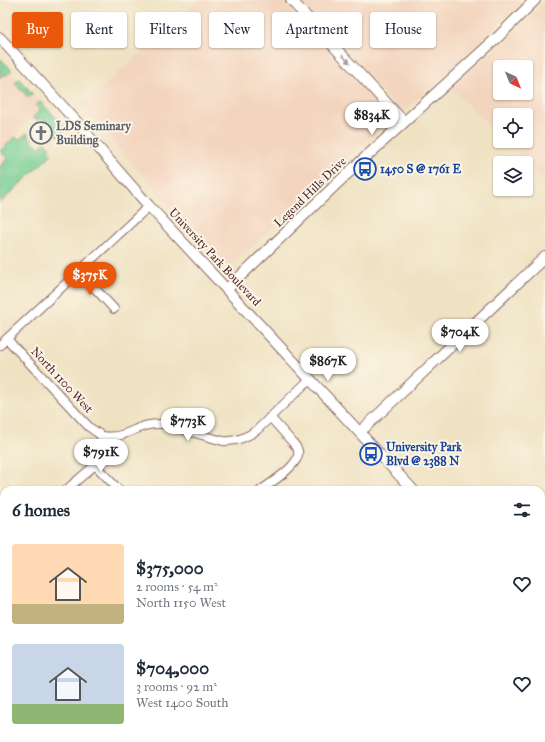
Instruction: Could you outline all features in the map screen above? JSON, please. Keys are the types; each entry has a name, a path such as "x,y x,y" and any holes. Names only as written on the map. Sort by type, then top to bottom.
{"street":[{"path":"291,0 404,122"},
{"name":"Legend Hills Drive","path":"227,289 346,175 499,36 535,0"},
{"name":"University Park Boulevard","path":"0,38 76,121 149,206 409,486"},
{"path":"0,345 149,206"},
{"path":"360,432 545,257"},
{"path":"79,271 114,309"},
{"name":"North 1100 West","path":"7,339 89,427 102,436"},
{"path":"71,486 95,465 102,436 112,437 123,435 139,427 156,423 223,442 238,440 257,430 310,379"},
{"path":"267,486 293,465 299,454 294,444 270,417"},
{"path":"95,465 115,486"}],"shaded area":[{"path":"199,0 280,0 291,12 272,12 272,48 325,48 390,118 228,269 81,107 146,48 201,48 201,12 186,12"},
{"path":"297,0 525,0 404,111 398,109 341,48 362,48 362,12 308,12"},
{"path":"545,1 545,184 533,171 533,156 518,156 511,148 533,148 533,108 493,108 493,130 452,88 515,31"},
{"path":"0,58 44,106 11,138 38,168 0,203"}],"green space":[{"path":"0,58 12,70 6,76 3,74 0,78"},
{"path":"19,79 32,93 30,97 27,96 16,84"},
{"path":"39,102 41,102 66,128 60,137 42,118 39,120 32,118 40,110 36,106"},
{"path":"27,133 32,140 31,141 39,148 45,142 50,148 48,150 52,154 0,203 0,166 8,159 0,151 15,137 19,139"}],"place":[{"name":"LDS Seminary Building","path":"41,133"},
{"name":"1450 S @ 1761 E","path":"365,169"},
{"name":"University Park Blvd @ 2388 N","path":"371,454"}]}
